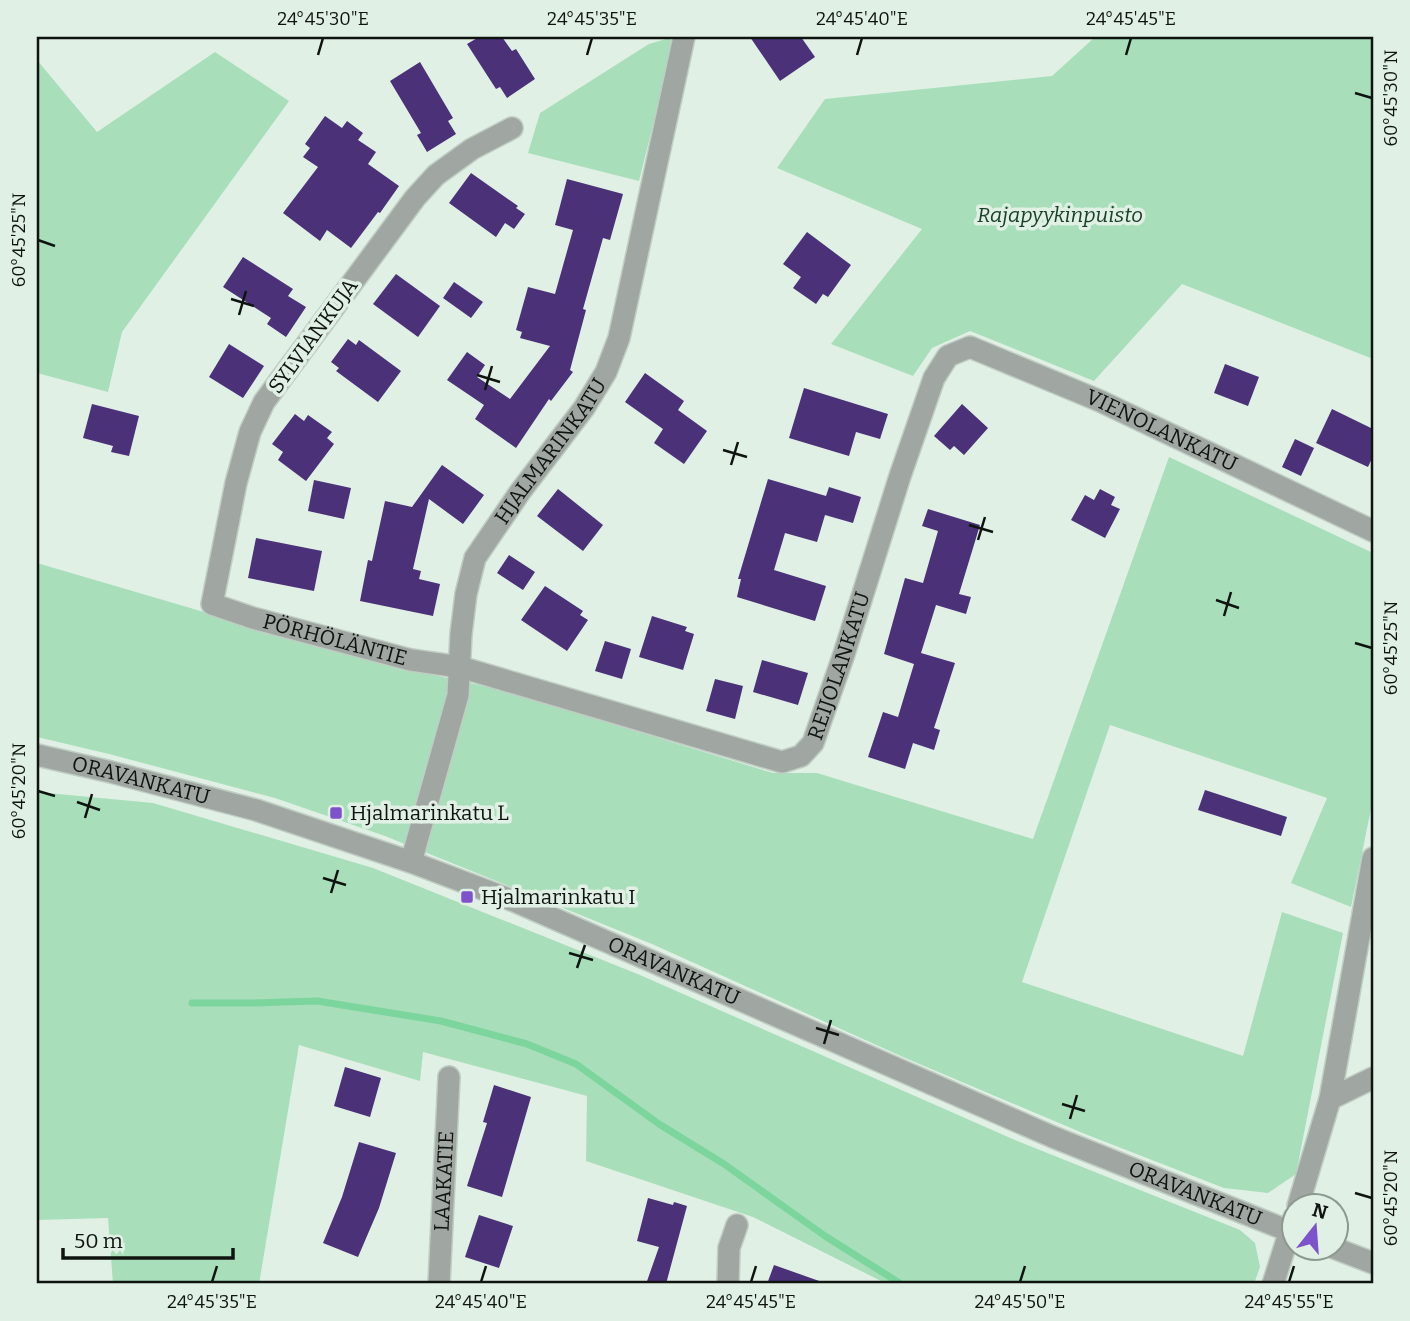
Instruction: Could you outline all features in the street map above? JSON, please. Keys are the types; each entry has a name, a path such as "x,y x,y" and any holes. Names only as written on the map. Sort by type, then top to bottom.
{"street":[{"name":"HJALMARINKATU","path":"411,862 457,695 466,594 475,558 607,372 619,338 684,37"},
{"name":"SYLVIANKUJA","path":"212,604 239,470 250,432 264,402 422,190 436,175 472,149 512,128"},
{"name":"VIENOLANKATU","path":"948,356 970,347 979,350 1100,401 1373,531"},
{"name":"REIJOLANKATU","path":"460,667 782,762 801,756 813,743 934,378 948,356"},
{"name":"PÖRHÖLÄNTIE","path":"212,604 253,618 411,660 460,667"},
{"name":"ORAVANKATU","path":"37,755 256,810 411,862 514,901 1041,1132 1280,1222"},
{"path":"1302,1192 1330,1099 1373,858"},
{"name":"LAAKATIE","path":"439,1284 449,1077"},
{"path":"1330,1099 1373,1078"},
{"path":"728,1284 729,1248 737,1225"},
{"path":"1350,1254 1373,1263"},
{"path":"1273,1284 1281,1262"}],"green space":[{"name":"Rajapyykinpuisto","path":"1095,37 1373,37 1373,359 1182,284 1094,381 970,331 932,348 913,376 831,344 922,229 777,168 825,99 1052,76"},
{"path":"669,38 673,44 639,181 528,153 540,113 649,44"},
{"path":"215,52 289,101 122,332 108,392 37,373 37,60 97,132"},
{"path":"1169,457 1373,553 1373,799 1351,907 1291,883 1327,798 1110,725 1022,982 1243,1056 1282,912 1343,933 1296,1174 1268,1193 1224,1188 1085,1134 903,1057 652,944 385,836 275,798 37,737 37,563 374,662 501,690 773,773 817,773 1033,839"},
{"path":"37,792 153,803 373,868 640,975 1015,1140 1240,1230 1255,1243 1260,1267 1254,1284 885,1284 753,1217 586,1161 587,1096 423,1052 420,1081 299,1045 259,1284 113,1284 108,1218 37,1220"}],"building":[{"path":"479,37 502,37 512,51 516,49 535,79 507,98 500,87 496,89 467,44"},
{"path":"750,37 801,37 815,57 780,81"},
{"path":"420,62 453,118 448,121 456,134 427,152 417,135 421,133 390,81"},
{"path":"325,116 342,128 347,121 363,133 358,140 376,152 368,164 399,186 351,248 327,230 320,241 283,213 318,167 303,157 310,148 305,144"},
{"path":"471,173 518,206 516,208 525,214 514,229 505,223 496,237 449,203"},
{"path":"567,179 623,194 610,240 603,238 583,309 586,310 570,370 573,372 551,401 549,399 516,448 475,419 484,405 447,380 467,352 485,365 477,377 510,399 550,346 520,338 522,332 516,330 528,287 555,294 573,230 555,225"},
{"path":"807,232 851,265 828,297 823,294 816,304 793,288 801,277 783,264"},
{"path":"243,257 293,289 288,296 306,307 286,337 267,324 271,318 223,287"},
{"path":"396,274 440,306 418,337 373,304"},
{"path":"454,282 483,302 471,318 443,298"},
{"path":"348,339 356,345 359,340 401,371 378,402 336,371 339,368 331,362"},
{"path":"229,344 264,366 243,398 209,377"},
{"path":"1225,364 1259,377 1248,406 1214,393"},
{"path":"645,373 684,401 678,410 707,431 684,464 654,443 663,429 625,402"},
{"path":"804,388 888,414 880,439 856,432 849,456 789,438"},
{"path":"92,404 139,416 129,456 111,452 113,446 83,438"},
{"path":"962,404 988,428 964,455 954,446 950,450 934,436"},
{"path":"1332,409 1373,429 1373,456 1368,467 1316,443"},
{"path":"295,414 304,421 308,415 332,432 327,438 334,444 306,481 278,460 283,452 272,444"},
{"path":"1295,439 1314,448 1301,476 1282,467"},
{"path":"442,465 484,495 463,524 429,499 413,569 421,571 419,579 440,584 433,616 360,601 368,560 372,561 385,501 412,507"},
{"path":"768,479 826,496 829,487 861,497 853,523 825,515 817,542 785,533 774,570 826,586 815,621 737,597 741,579 738,579"},
{"path":"314,480 351,488 344,519 308,511"},
{"path":"558,489 603,525 583,551 537,516"},
{"path":"1100,489 1115,497 1111,505 1120,509 1105,538 1071,520 1085,495 1094,500"},
{"path":"928,509 980,525 959,594 971,597 966,614 936,605 921,653 955,663 934,728 940,730 934,750 913,743 905,769 868,757 883,712 898,717 914,664 884,654 905,578 923,583 938,531 922,526"},
{"path":"256,538 322,551 314,591 248,578"},
{"path":"509,555 535,572 523,590 497,573"},
{"path":"545,586 583,611 580,615 588,620 567,651 521,620"},
{"path":"652,616 687,627 685,631 694,634 683,670 639,657"},
{"path":"605,641 631,649 622,679 595,671"},
{"path":"762,660 808,673 798,705 753,692"},
{"path":"715,679 743,686 735,719 706,711"},
{"path":"1205,790 1287,817 1281,836 1198,810"},
{"path":"345,1067 381,1078 370,1117 334,1106"},
{"path":"494,1085 531,1097 502,1197 467,1186 487,1123 483,1122"},
{"path":"359,1142 396,1153 379,1208 358,1257 323,1243 342,1197"},
{"path":"648,1198 687,1206 666,1284 646,1284 659,1247 637,1241"},
{"path":"479,1215 513,1226 499,1268 465,1257"},
{"path":"774,1265 822,1282 767,1284"}],"waterway":[{"path":"192,1003 317,1001 441,1021 527,1044 576,1064 659,1124 724,1164 825,1236 901,1284"}],"place":[{"name":"Hjalmarinkatu L","path":"336,813"},
{"name":"Hjalmarinkatu I","path":"467,897"}]}
